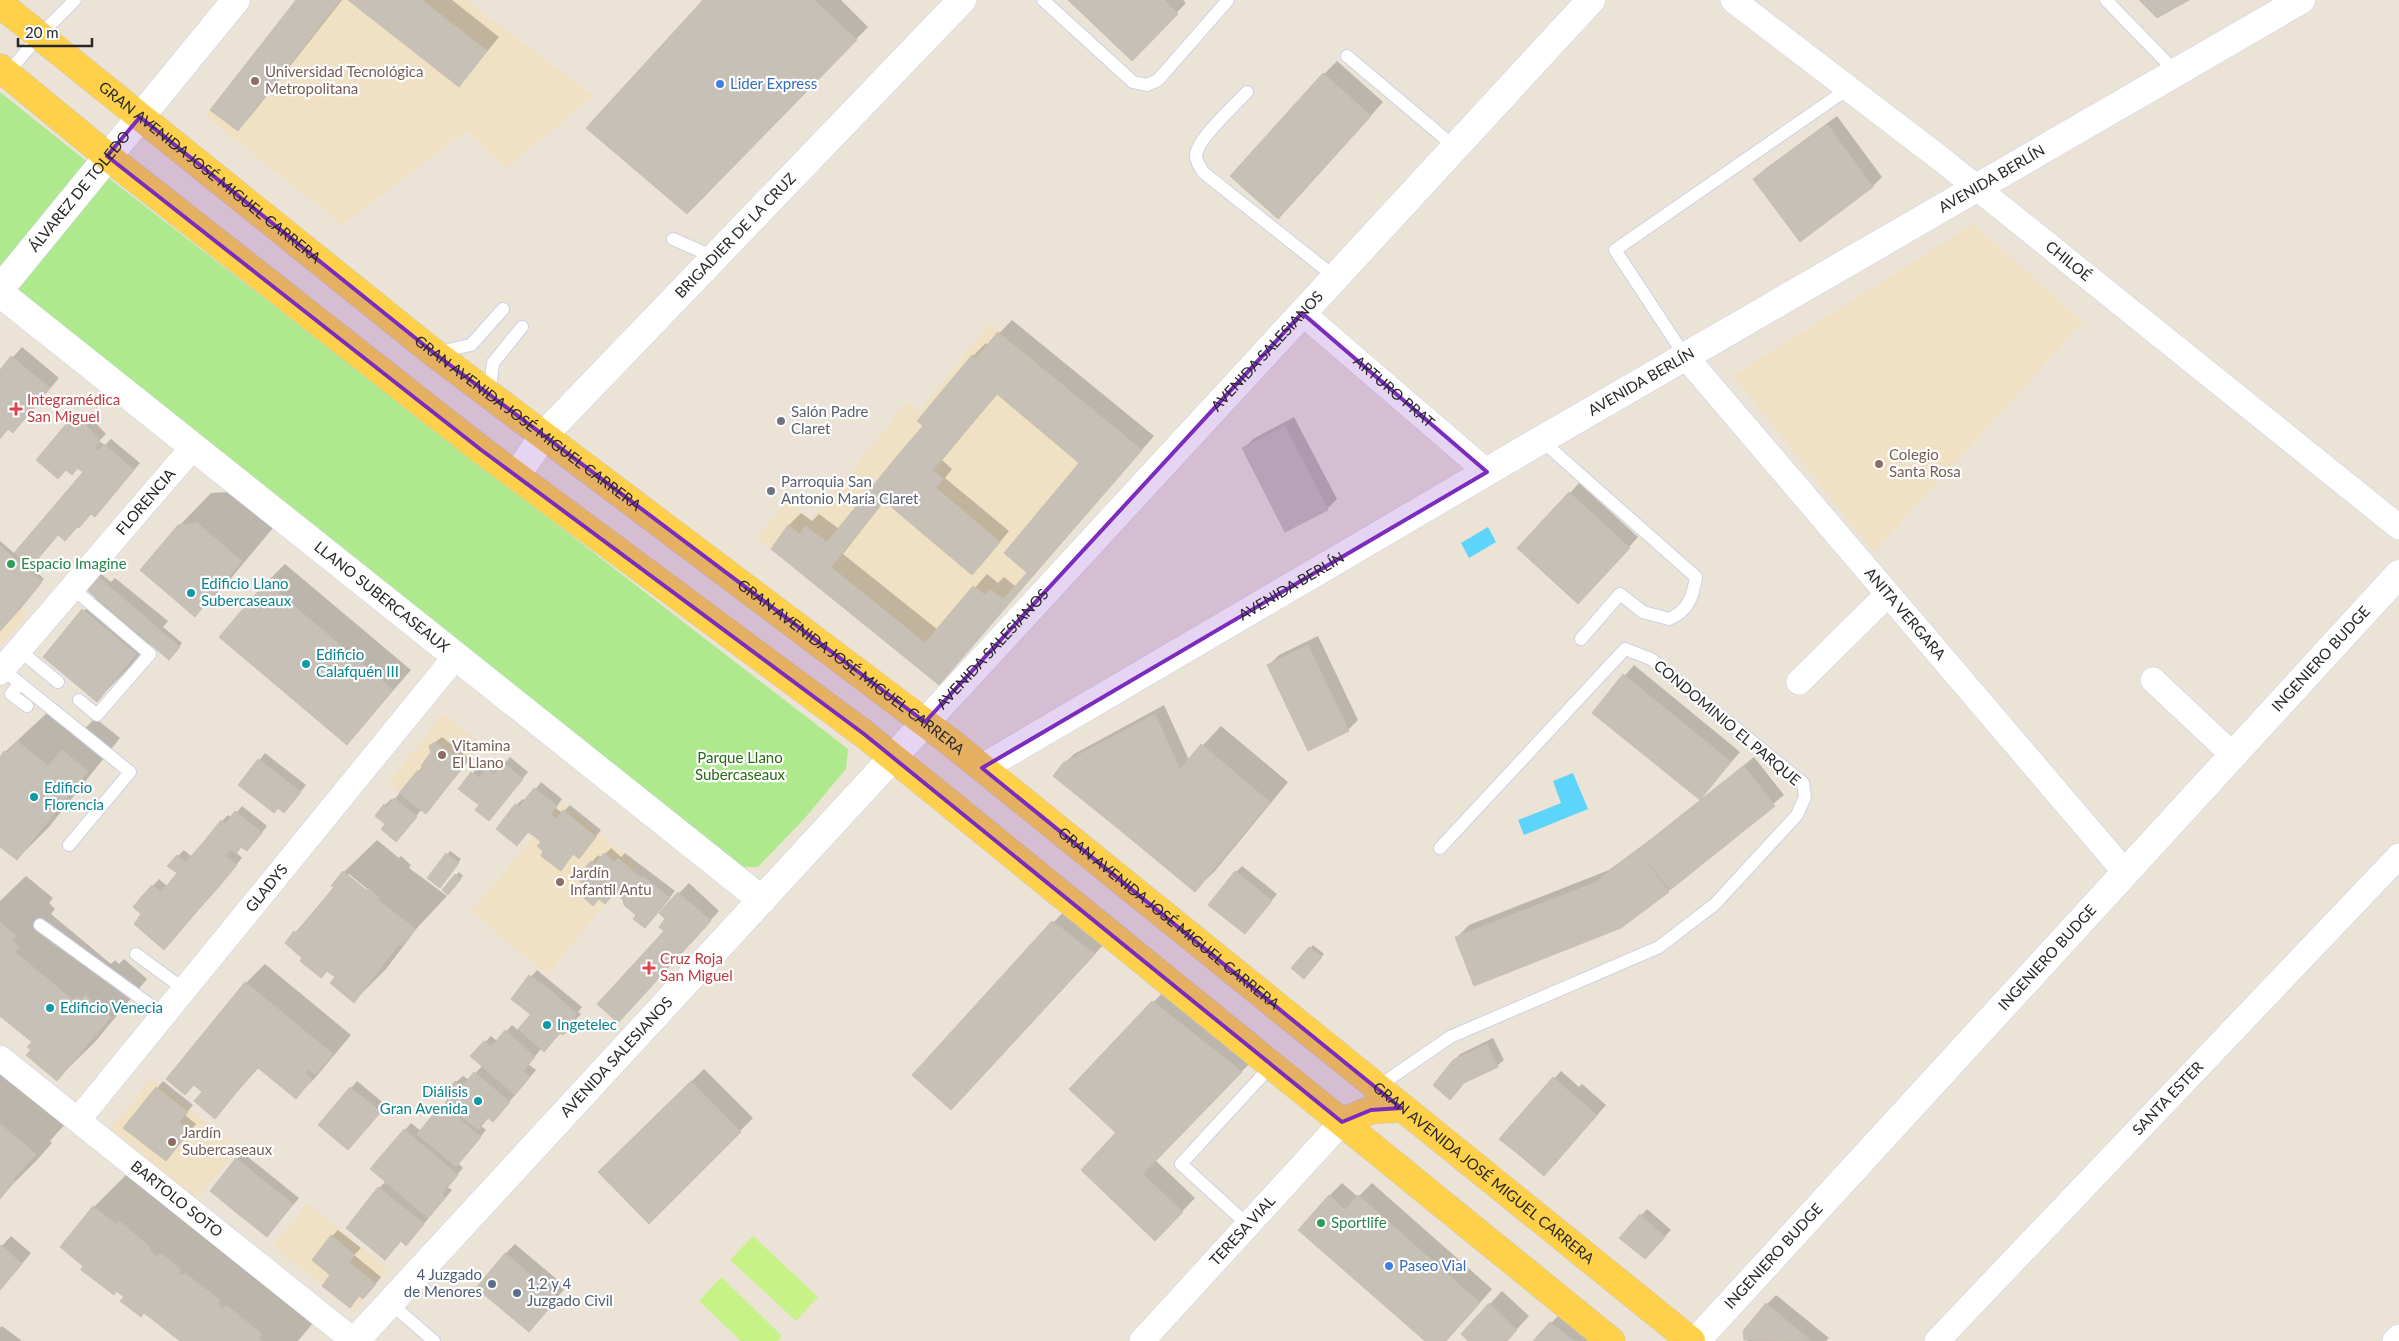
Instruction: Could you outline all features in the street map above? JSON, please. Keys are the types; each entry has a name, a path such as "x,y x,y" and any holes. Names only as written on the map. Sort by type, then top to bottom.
{"main road":[{"name":"GRAN AVENIDA JOSÉ MIGUEL CARRERA","path":"0,4 434,353 924,722 1692,1341"},
{"path":"3,71 108,156 516,476 773,666 893,759 1272,1064 1611,1341"},
{"path":"1342,1122 1371,1110 1401,1108"}],"street":[{"name":"ÁLVAREZ DE TOLEDO","path":"0,291 236,0"},
{"name":"BRIGADIER DE LA CRUZ","path":"516,476 544,435 962,0"},
{"name":"AVENIDA SALESIANOS","path":"355,1341 1591,0"},
{"name":"CHILOÉ","path":"1733,0 1976,187 2399,527"},
{"name":"AVENIDA BERLÍN","path":"982,768 1685,356 2301,0"},
{"name":"LLANO SUBERCASEAUX","path":"0,291 762,900"},
{"name":"ARTURO PRAT","path":"1302,313 1487,472"},
{"name":"ANITA VERGARA","path":"1685,356 2126,872"},
{"name":"FLORENCIA","path":"8,675 18,650 193,447"},
{"name":"INGENIERO BUDGE","path":"1696,1341 2399,574"},
{"path":"1799,682 1888,594"},
{"name":"GLADYS","path":"78,1120 456,656"},
{"path":"2153,680 2233,755"},
{"name":"SANTA ESTER","path":"1937,1341 2399,856"},
{"name":"BARTOLO SOTO","path":"0,1058 355,1341"},
{"name":"TERESA VIAL","path":"1142,1341 1342,1122"},
{"path":"2396,1341 2399,1337"}],"lane":[{"path":"3,71 74,0"},
{"path":"1043,0 1133,82 1147,85 1158,80 1228,0"},
{"path":"2106,0 2176,72"},
{"path":"1348,56 1455,147"},
{"path":"1685,356 1615,250 1849,88"},
{"path":"1247,92 1201,142 1196,154 1198,164 1204,173 1335,277"},
{"path":"673,239 714,258"},
{"path":"434,353 471,344 503,309"},
{"path":"489,394 493,362 522,327"},
{"path":"1541,440 1696,577 1693,595 1682,614 1669,620 1643,612 1620,594 1581,638"},
{"path":"71,587 150,654 97,715 79,700"},
{"name":"CONDOMINIO EL PARQUE","path":"1376,1088 1450,1037 1659,947 1715,904 1797,815 1806,797 1803,783 1651,659 1625,649 1440,848"},
{"path":"18,650 58,682"},
{"path":"8,675 11,694 27,706"},
{"path":"8,675 130,772 69,845"},
{"path":"40,925 164,1015"},
{"path":"136,954 185,990"},
{"path":"1248,1225 1181,1164 1272,1064"},
{"path":"390,1303 434,1341"}],"highlighted area":[{"path":"140,117 434,353 925,722 1302,313 1487,472 982,768 1401,1108 1371,1110 1342,1122 864,734 480,449 107,156"}],"shaded area":[{"path":"296,0 466,0 594,96 506,169 466,130 342,225 205,116"},
{"name":"Colegio Santa Rosa","path":"1973,224 2083,322 1874,552 1733,376"},
{"path":"990,323 1142,450 939,685 757,538 787,501 811,520 906,402 919,412"},
{"path":"0,592 27,614 0,646"},
{"name":"Vitamina El Llano","path":"443,713 482,744 426,814 388,783"},
{"name":"Jardín Infantil Antu","path":"561,803 637,865 547,975 471,912"},
{"name":"Jardín Subercaseaux","path":"151,1078 239,1148 192,1204 105,1136"},
{"path":"307,1203 388,1269 354,1311 273,1246"}],"green space":[{"name":"Parque Llano Subercaseaux","path":"0,92 848,749 846,769 804,819 758,867 739,867 0,279"},
{"path":"753,1236 818,1297 796,1321 730,1260"},
{"path":"721,1277 782,1336 777,1341 741,1341 699,1301"}],"water":[{"path":"1488,527 1496,542 1469,558 1461,543"},
{"path":"1573,773 1588,809 1524,835 1518,820 1561,803 1553,781"}],"building":[{"name":"Universidad Tecnológica Metropolitana","path":"296,0 340,0 238,131 210,110"},
{"name":"Universidad Tecnológica Metropolitana","path":"348,0 422,0 487,51 459,87"},
{"name":"Lider Express","path":"703,0 814,0 857,40 687,214 586,128"},
{"path":"1068,0 1164,0 1178,14 1132,61"},
{"path":"2139,0 2189,0 2157,18"},
{"path":"1323,73 1371,116 1278,219 1230,176"},
{"path":"1827,124 1873,187 1800,242 1753,179"},
{"path":"998,332 1142,450 1032,577 1004,553 1079,463 997,394 926,478 898,455 923,426 917,421 972,355 976,358"},
{"name":"Integramédica San Miguel","path":"11,356 50,388 13,433 8,429 0,439 0,370"},
{"path":"72,417 81,425 83,422 100,441 72,475 66,470 58,479 36,460"},
{"path":"1285,426 1328,510 1285,532 1242,448"},
{"path":"104,444 134,470 95,517 91,514 79,528 54,506 83,472 77,468 94,448 98,451"},
{"path":"898,455 912,466 831,567 925,643 973,586 985,595 990,589 1003,599 1027,573 1032,577 939,685 771,549 788,525 800,534 805,526 827,542"},
{"path":"912,466 926,478 933,470 943,479 936,488 1000,542 972,575 883,500"},
{"path":"1569,492 1630,548 1578,604 1517,548"},
{"path":"54,506 78,526 65,541 58,535 31,567 14,553"},
{"name":"Edificio Llano Subercaseaux","path":"197,523 242,561 195,617 140,570 178,525"},
{"name":"Espacio Imagine","path":"0,546 42,582 20,609 0,592"},
{"path":"96,575 180,647 169,660 86,589"},
{"name":"Edificio Calafquén III","path":"266,582 393,690 347,745 219,637"},
{"path":"0,592 20,609 0,631"},
{"path":"82,609 136,654 97,702 43,657"},
{"path":"1308,645 1349,731 1308,751 1267,665"},
{"path":"1623,674 1731,762 1700,800 1592,713"},
{"path":"1155,714 1180,770 1126,835 1053,776 1063,763"},
{"name":"Edificio Florencia","path":"17,741 48,766 62,750 88,771 17,860 0,847 0,757 4,751 7,753"},
{"path":"435,742 465,765 447,787 421,766 431,752 429,746"},
{"path":"1201,744 1270,802 1195,892 1126,835"},
{"path":"258,759 301,792 284,813 278,808 274,813 238,785"},
{"path":"503,763 523,779 489,821 475,810 479,805 458,789 471,772 479,778 486,769 494,774"},
{"path":"1744,766 1775,806 1670,890 1638,850"},
{"path":"424,768 447,787 426,814 399,793 418,770 420,772"},
{"path":"534,788 557,806 534,836 528,832 517,846 496,829 515,804 519,807"},
{"path":"394,798 417,817 396,842 381,829 385,824 375,816 384,804 387,807"},
{"path":"563,810 596,837 579,859 573,854 561,871 541,856 543,851 537,846 541,842 534,836 551,815 556,819"},
{"path":"235,811 262,833 247,851 241,847 236,854 230,849 226,855 206,839 221,820 225,824"},
{"path":"206,839 237,865 217,889 186,862"},
{"path":"1637,850 1669,892 1621,928 1474,986 1455,937 1594,883"},
{"path":"446,853 459,863 440,888 427,878"},
{"path":"604,853 614,862 618,858 633,871 605,904 599,899 593,906 584,898 591,890 576,878 591,861 595,864"},
{"path":"177,855 217,889 199,909 169,883 177,873 167,866"},
{"path":"343,871 366,890 368,888 380,898 378,900 416,929 401,946 399,944 354,1003 330,983 335,977 327,971 321,978 300,961 302,958 285,943 294,931 296,933 334,887 331,886"},
{"path":"633,871 641,878 644,877 670,898 645,928 633,919 636,915 624,905 623,900 615,893"},
{"path":"1235,871 1272,901 1245,934 1208,905"},
{"path":"455,874 461,879 448,895 442,890"},
{"path":"169,883 199,909 182,929 142,896 152,885 161,892"},
{"name":"Cruz Roja San Miguel","path":"678,892 711,921 618,1023 597,1004 664,931 659,927 665,919 659,913"},
{"path":"142,896 182,929 164,950 134,924 141,914 133,907"},
{"path":"1052,921 1095,954 951,1110 912,1075"},
{"name":"Edificio Venecia","path":"0,922 16,936 12,941 19,947 15,952 74,1001 77,997 81,1000 85,995 111,1017 57,1081 26,1055 31,1050 27,1047 32,1042 0,1016"},
{"path":"1309,947 1322,957 1304,979 1291,968"},
{"path":"529,975 551,991 530,1014 511,999"},
{"path":"245,982 333,1054 315,1075 309,1069 305,1074 312,1079 296,1099 257,1067 215,1119 194,1101 202,1092 194,1085 185,1095 166,1079"},
{"name":"Ingetelec","path":"551,991 577,1014 573,1019 576,1021 563,1035 560,1033 544,1052 518,1029"},
{"path":"1152,1001 1202,1040 1116,1133 1069,1089"},
{"path":"505,1030 535,1057 523,1071 530,1077 515,1095 470,1056 484,1041 491,1047"},
{"path":"1202,1040 1242,1072 1143,1174 1183,1212 1155,1241 1081,1170"},
{"path":"1487,1044 1498,1067 1464,1083 1450,1100 1433,1085 1453,1060"},
{"name":"Diálisis Gran Avenida","path":"474,1072 510,1102 493,1122 488,1118 478,1130 445,1103 447,1100 443,1096 455,1081 462,1087"},
{"path":"1553,1077 1571,1093 1518,1154 1499,1139"},
{"path":"691,1081 741,1132 649,1224 598,1172"},
{"path":"156,1087 188,1112 179,1122 190,1131 166,1161 123,1128"},
{"path":"350,1087 381,1112 348,1150 318,1125"},
{"path":"1571,1093 1597,1115 1544,1176 1518,1154"},
{"path":"442,1104 481,1137 456,1167 417,1134"},
{"path":"0,1124 36,1154 13,1179 15,1181 0,1199"},
{"path":"404,1129 458,1175 442,1194 446,1197 428,1218 370,1169"},
{"path":"236,1158 264,1181 238,1214 210,1191"},
{"path":"264,1181 293,1204 267,1237 238,1214"},
{"path":"378,1187 424,1224 406,1246 401,1241 385,1260 346,1228"},
{"name":"Paseo Vial","path":"1329,1195 1345,1210 1358,1195 1480,1303 1446,1341 1425,1341 1298,1230"},
{"path":"93,1206 116,1224 119,1221 150,1247 149,1249 156,1256 161,1253 181,1270 178,1273 182,1276 185,1273 220,1300 218,1305 223,1309 226,1305 262,1334 258,1338 263,1341 180,1341 144,1313 141,1317 120,1301 124,1297 116,1291 114,1295 81,1270 83,1266 60,1247"},
{"path":"1640,1214 1665,1237 1645,1259 1619,1238"},
{"path":"331,1235 355,1255 349,1262 376,1284 363,1299 359,1296 350,1308 322,1286 330,1275 312,1260"},
{"path":"0,1246 22,1264 0,1290"},
{"name":"1,2 y 4 Juzgado Civil","path":"505,1253 558,1298 529,1332 476,1288"},
{"path":"1489,1303 1517,1330 1507,1341 1468,1341 1461,1334"},
{"path":"1766,1303 1811,1341 1744,1340 1743,1331"},
{"path":"1550,1322 1574,1341 1533,1341"}],"place":[{"name":"Universidad Tecnológica Metropolitana","path":"255,81"},
{"name":"Lider Express","path":"720,84"},
{"name":"Integramédica San Miguel","path":"16,409"},
{"name":"Salón Padre Claret","path":"781,421"},
{"name":"Colegio Santa Rosa","path":"1879,464"},
{"name":"Parroquia San Antonio María Claret","path":"771,491"},
{"name":"Espacio Imagine","path":"11,564"},
{"name":"Edificio Llano Subercaseaux","path":"191,593"},
{"name":"Edificio Calafquén III","path":"306,664"},
{"name":"Vitamina El Llano","path":"442,755"},
{"name":"Edificio Florencia","path":"34,797"},
{"name":"Jardín Infantil Antu","path":"560,882"},
{"name":"Cruz Roja San Miguel","path":"649,968"},
{"name":"Edificio Venecia","path":"50,1008"},
{"name":"Ingetelec","path":"547,1025"},
{"name":"Diálisis Gran Avenida","path":"478,1101"},
{"name":"Jardín Subercaseaux","path":"172,1142"},
{"name":"Sportlife","path":"1321,1223"},
{"name":"Paseo Vial","path":"1389,1266"},
{"name":"4 Juzgado de Menores","path":"492,1284"},
{"name":"1,2 y 4 Juzgado Civil","path":"517,1293"}]}
